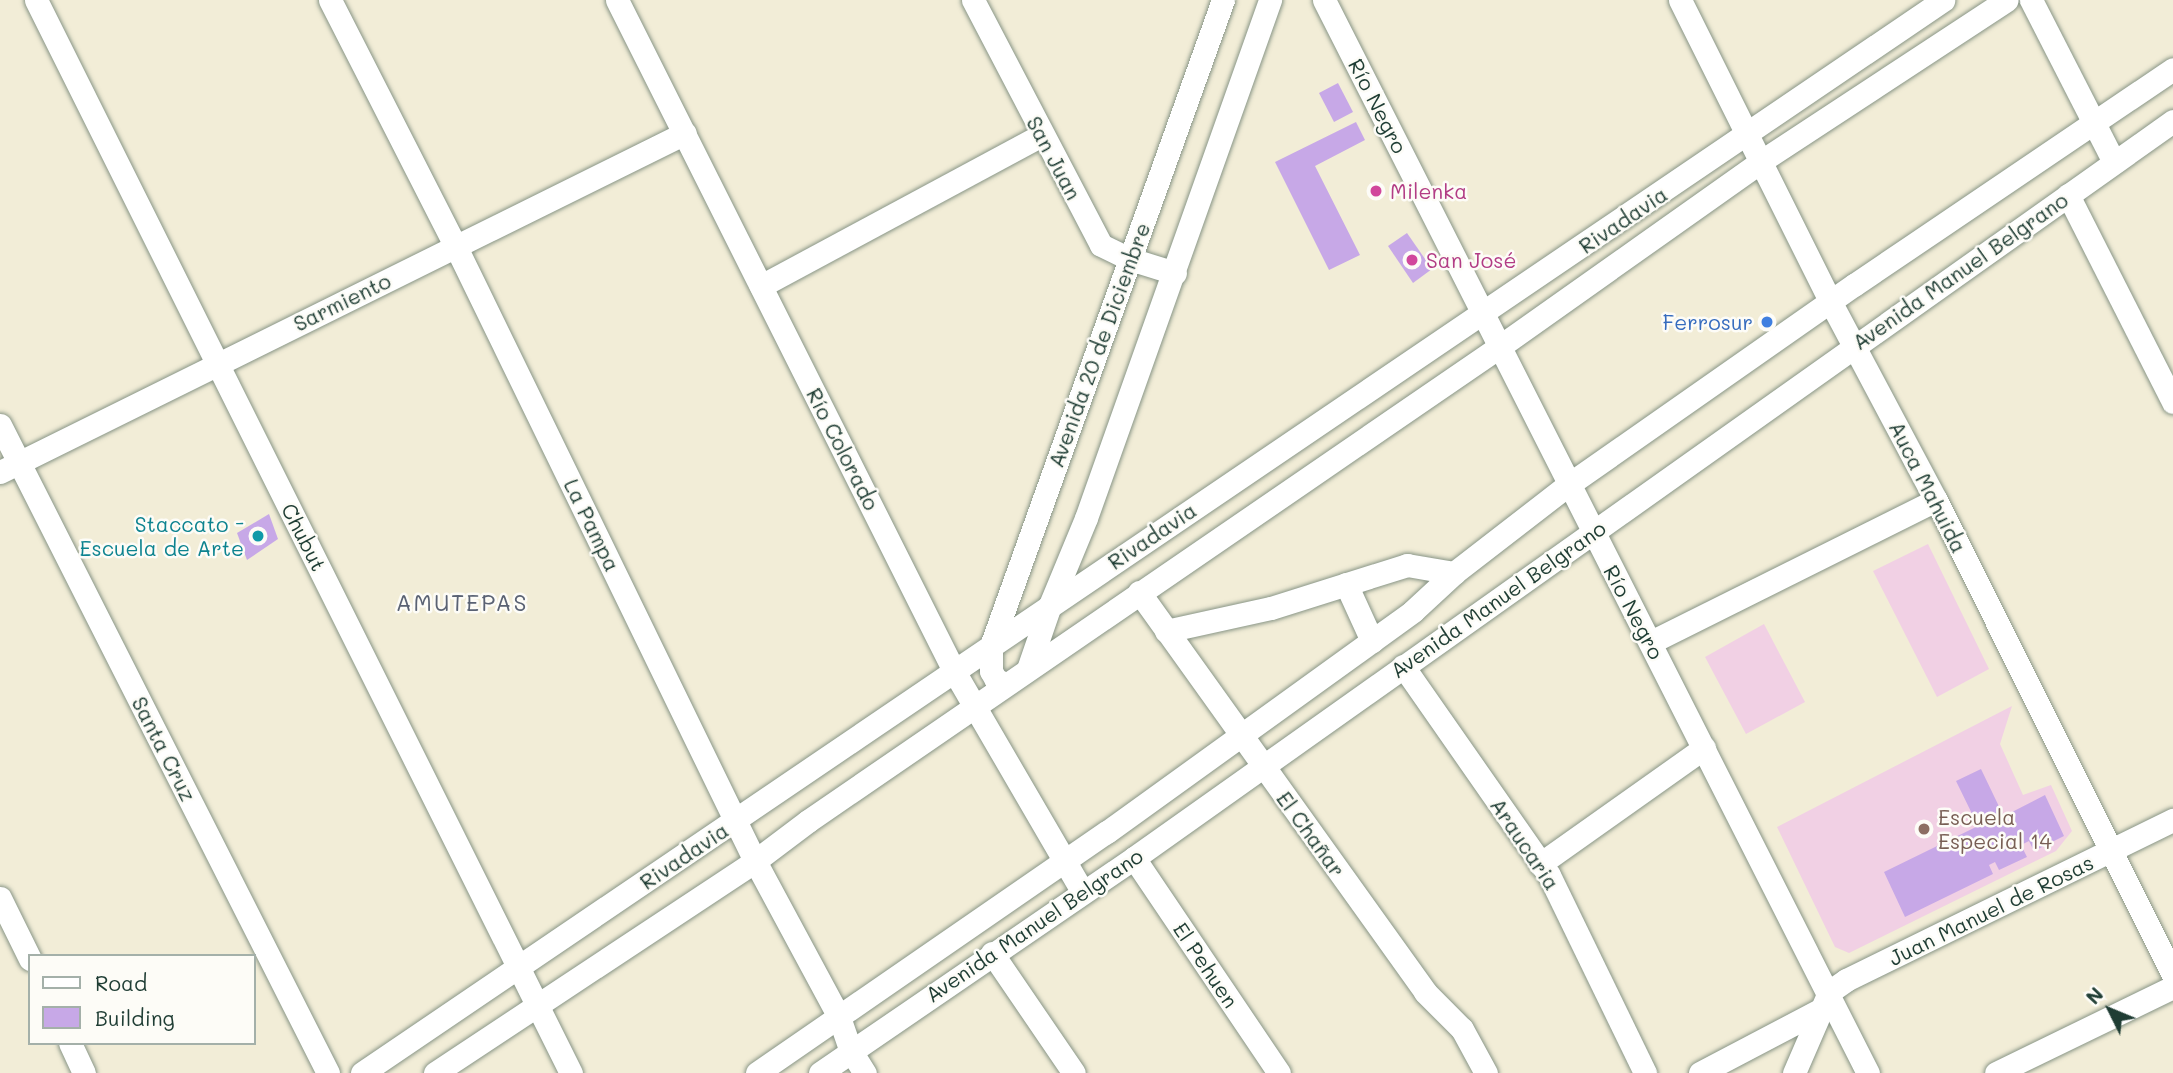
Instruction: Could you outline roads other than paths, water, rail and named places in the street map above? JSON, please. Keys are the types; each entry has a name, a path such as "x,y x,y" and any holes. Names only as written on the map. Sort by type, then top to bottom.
{"street":[{"name":"Chubut","path":"36,0 535,1006 571,1073"},
{"name":"La Pampa","path":"330,0 456,247 755,861 839,1017 851,1052 865,1073"},
{"name":"Río Colorado","path":"617,0 954,671 1082,891"},
{"name":"San Juan","path":"973,0 1041,135 1101,245 1130,259 1175,273"},
{"name":"Avenida 20 de Diciembre","path":"1006,684 996,680 991,671 991,646 1223,0"},
{"path":"1028,669 1049,605 1086,518 1175,273 1269,0"},
{"name":"Río Negro","path":"1324,0 1591,532 1651,642 1825,1001 1868,1073"},
{"name":"Auca Mahuida","path":"1680,0 1830,301 1936,500 2173,975"},
{"name":"Rivadavia","path":"362,1073 1943,0"},
{"name":"Rivadavia","path":"435,1073 755,861 975,705 1499,347 1760,162 2007,0"},
{"path":"2031,0 2114,162"},
{"path":"757,1073 1066,860 1372,641 1413,611 1454,573 1568,485 1830,301 2173,69"},
{"name":"Avenida Manuel Belgrano","path":"820,1073 1082,891 1134,858 2173,121"},
{"name":"Sarmiento","path":"9,467 685,133"},
{"path":"761,286 1041,135"},
{"path":"2068,195 2173,402"},
{"name":"Santa Cruz","path":"0,425 9,467 328,1073"},
{"path":"1651,642 1936,500"},
{"path":"1166,631 1271,608 1407,565 1454,573"},
{"path":"1346,584 1372,641"},
{"name":"El Chañar","path":"1139,592 1425,992 1462,1029 1486,1073"},
{"name":"Araucaria","path":"1403,666 1549,875 1644,1073"},
{"path":"1540,863 1704,748"},
{"name":"Juan Manuel de Rosas","path":"1700,1073 1825,1001 1846,980 2173,820"},
{"name":"El Pehuen","path":"1134,858 1279,1073"},
{"path":"0,898 28,955"},
{"path":"992,953 1074,1073"},
{"path":"1996,1073 2173,987"},
{"path":"1794,1073 1825,1001"},
{"path":"71,1045 85,1073"}],"place":[{"name":"Milenka","path":"1376,191"},
{"name":"San José","path":"1412,260"},
{"name":"Ferrosur","path":"1767,322"},
{"name":"Staccato - Escuela de Arte","path":"258,536"},
{"name":"Escuela Especial 14","path":"1924,829"}],"district":[{"name":"AMUTEPAS","path":"462,602"}]}
